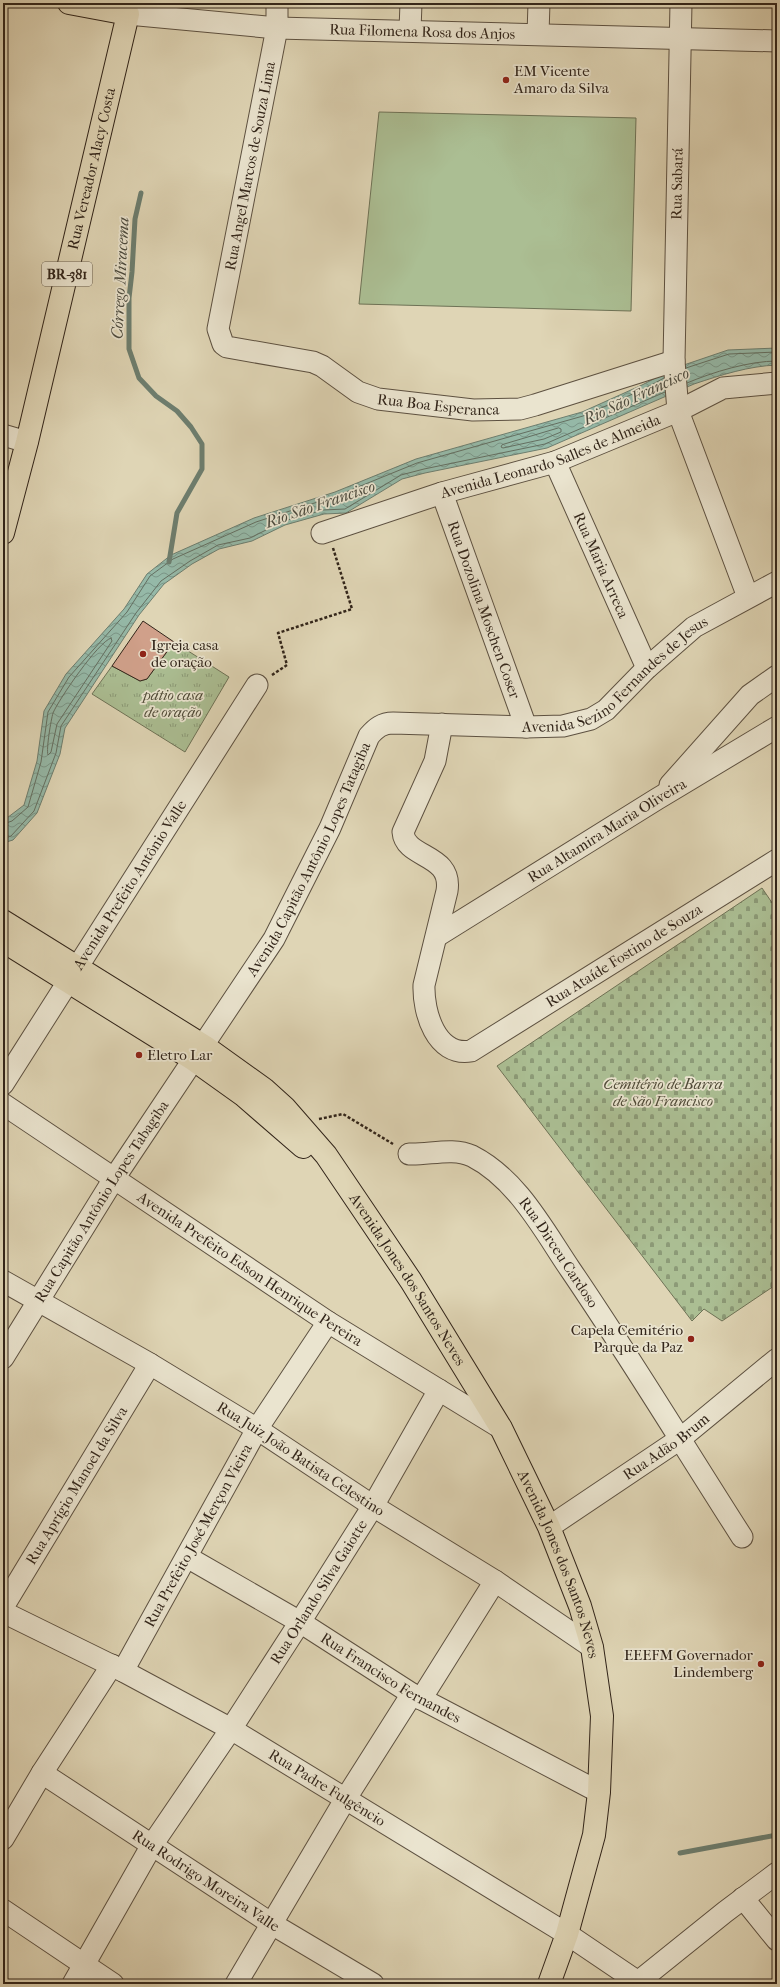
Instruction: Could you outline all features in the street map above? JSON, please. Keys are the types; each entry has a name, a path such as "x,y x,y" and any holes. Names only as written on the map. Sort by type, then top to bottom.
{"main road":[{"name":"Rua Filomena Rosa dos Anjos","path":"69,3 128,9"},
{"name":"Rua Vereador Alacy Costa","path":"3,533 27,442 128,9"},
{"name":"Avenida Jones dos Santos Neves","path":"3,921 73,976"},
{"name":"Avenida Jones dos Santos Neves","path":"3,941 73,976 199,1053 264,1088 306,1131 326,1155 411,1281 502,1428 549,1527 580,1606 592,1647 602,1716 599,1792 594,1835 567,1934 549,1984"},
{"name":"Avenida Jones dos Santos Neves","path":"199,1053 347,1187"}],"street":[{"name":"Rua Angel Marcos de Souza Lima","path":"218,329 277,28 277,3"},
{"path":"410,30 411,3"},
{"path":"538,34 539,3"},
{"name":"Rua Sabará","path":"674,363 681,3"},
{"name":"Rua Filomena Rosa dos Anjos","path":"128,9 277,28 585,34 680,40 777,41"},
{"name":"Rua Boa Esperanca","path":"218,329 223,344 227,347 313,362 322,366 358,392 367,396 378,399 473,410 535,406 674,363"},
{"path":"674,363 677,406 748,597"},
{"name":"Avenida Leonardo Salles de Almeida","path":"325,532 442,493 555,462 677,406 723,388 777,383"},
{"path":"3,436 27,442"},
{"name":"Rua Maria Arreca","path":"555,462 647,668"},
{"name":"Rua Dozolina Moschen Coser","path":"442,493 526,727"},
{"name":"Avenida Sezino Fernandes de Jesus","path":"442,724 526,727 563,726 591,719 606,710 647,668 694,627 777,582"},
{"path":"657,799 750,695 777,676"},
{"name":"Avenida Prefeito Antônio Valle","path":"3,1084 257,685"},
{"name":"Avenida Capitão Antônio Lopes Tatagiba","path":"199,1053 274,940 330,828 369,736 374,729 387,723 442,724"},
{"path":"438,936 447,891 448,878 439,864 409,845 403,836 403,832 435,761 442,724"},
{"name":"Rua Altamira Maria Oliveira","path":"438,936 657,799 777,727"},
{"name":"Rua Ataíde Fostino de Souza","path":"438,936 424,985 424,1006 440,1040 454,1051 461,1053 471,1051 777,860"},
{"name":"Rua Capitão Antônio Lopes Tabagiba","path":"3,1358 115,1177 199,1053"},
{"name":"Avenida Prefeito Edson Henrique Pereira","path":"3,1104 115,1177 328,1322 502,1428"},
{"name":"Rua Dirceu Cardoso","path":"409,1154 459,1152 471,1156 485,1164 510,1184 595,1305 742,1537"},
{"name":"Rua Juiz João Batista Celestino","path":"3,1281 150,1364 257,1429 373,1506 495,1581 592,1647"},
{"name":"Rua Prefeito José Merçon Vieira","path":"3,1839 42,1773 117,1668 187,1558 257,1429 328,1322"},
{"name":"Rua Adão Brum","path":"549,1527 680,1439 777,1359"},
{"name":"Rua Aprígio Manoel da Silva","path":"3,1607 150,1364"},
{"name":"Rua Orlando Silva Gaiotte","path":"73,1984 152,1845 231,1729 300,1622 373,1506 439,1390"},
{"name":"Rua Francisco Fernandes","path":"187,1558 300,1622 417,1697 599,1792"},
{"path":"236,1984 346,1798 417,1697 495,1581"},
{"name":"Rua Padre Fulgêncio","path":"3,1612 117,1668 231,1729 567,1934 640,1983"},
{"name":"Rua Rodrigo Moreira Valle","path":"42,1773 272,1924 373,1984"},
{"path":"640,1983 743,1898 777,1873"},
{"path":"743,1898 777,1940"},
{"path":"3,1910 113,1984"}],"path":[{"path":"257,685 287,665 278,633 352,609 325,532"},
{"path":"306,1131 320,1118 343,1114 409,1154"}],"green space":[{"path":"379,112 636,118 631,311 359,304"},
{"name":"pátio casa de oração","path":"174,642 229,677 185,752 92,694 112,666 140,681 147,679"},
{"name":"Cemitério de Barra de São Francisco","path":"762,888 777,910 777,1284 722,1321 704,1309 692,1321 497,1066"}],"water":[{"name":"Rio São Francisco","path":"777,348 777,365 746,369 694,384 547,448 402,479 346,513 324,514 285,525 252,541 219,549 192,564 164,584 139,615 65,728 60,754 37,813 13,840 3,843 3,821 24,805 37,761 44,711 66,674 124,609 147,574 171,555 254,518 335,492 416,459 582,412 642,385 675,368 728,350"}],"building":[{"name":"Igreja casa de oração","path":"143,621 174,642 147,679 140,681 112,666"}],"waterway":[{"name":"Córrego Miracema","path":"141,193 135,219 129,298 129,349 139,378 156,396 177,411 191,427 202,444 202,469 177,513 169,562"},
{"path":"680,1853 777,1835"}],"place":[{"name":"EM Vicente Amaro da Silva","path":"506,80"},
{"name":"Igreja casa de oração","path":"143,654"},
{"name":"Eletro Lar","path":"139,1055"},
{"name":"Capela Cemitério Parque da Paz","path":"691,1339"},
{"name":"EEEFM Governador Lindemberg","path":"761,1664"}]}
